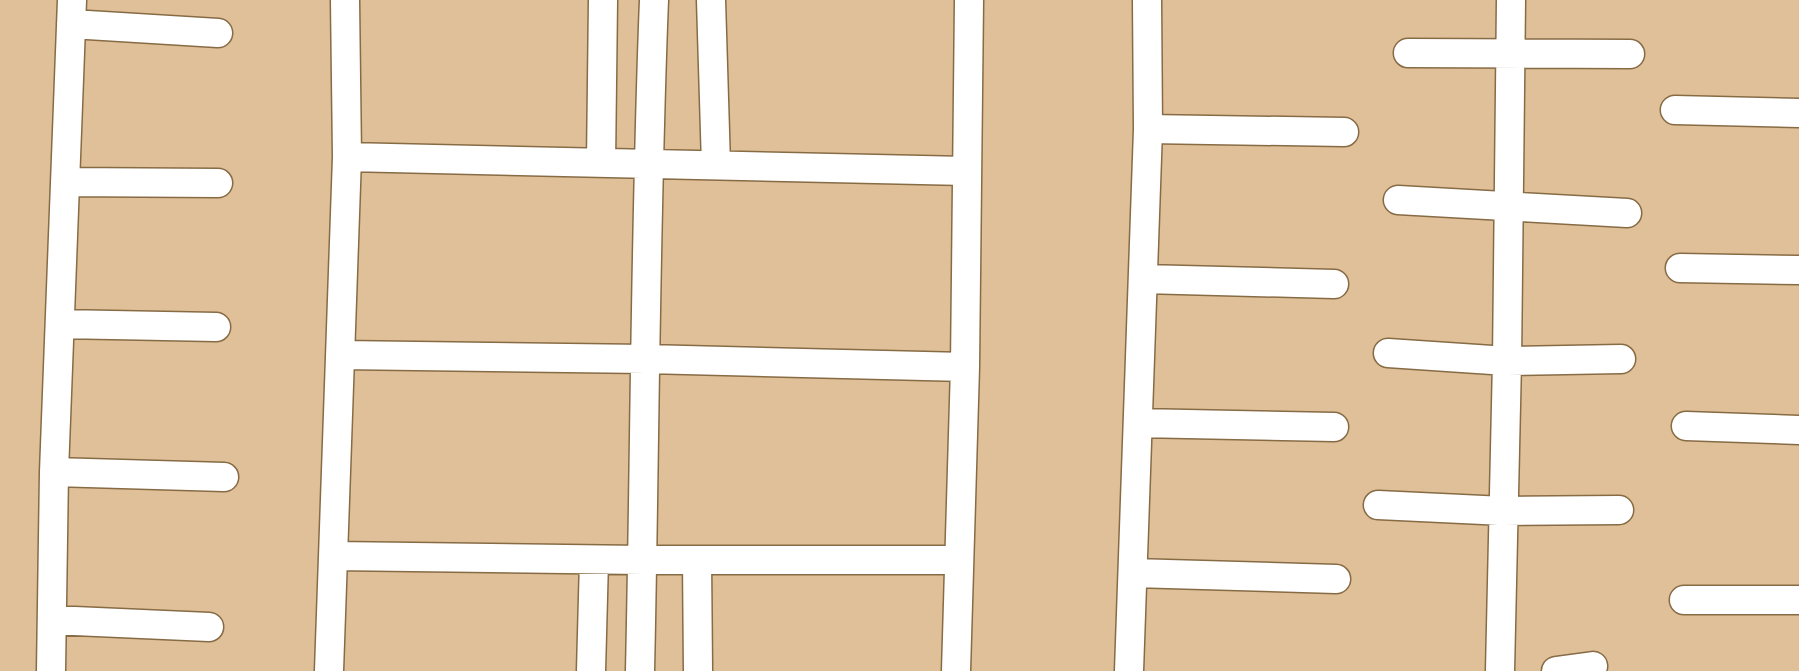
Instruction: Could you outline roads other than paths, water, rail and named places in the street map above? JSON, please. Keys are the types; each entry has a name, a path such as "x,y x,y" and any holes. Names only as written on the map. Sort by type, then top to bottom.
{"street":[{"path":"329,671 347,158 345,0"},
{"path":"601,163 603,0"},
{"path":"640,671 647,164 654,0"},
{"path":"711,0 716,165"},
{"path":"956,671 965,367 969,0"},
{"path":"1129,671 1148,129 1147,0"},
{"path":"1500,671 1507,361 1511,0"},
{"path":"51,671 54,472 72,12 218,33"},
{"path":"1408,52 1630,54"},
{"path":"1674,110 1799,113"},
{"path":"1148,129 1344,132"},
{"path":"347,158 966,171"},
{"path":"65,182 218,183"},
{"path":"1398,200 1627,213"},
{"path":"1680,268 1799,270"},
{"path":"1143,279 1334,284"},
{"path":"60,324 216,327"},
{"path":"1388,352 1507,361 1621,358"},
{"path":"341,355 646,359 965,367"},
{"path":"1138,423 1334,427"},
{"path":"1686,426 1799,430"},
{"path":"54,472 224,477"},
{"path":"1378,505 1504,511 1619,510"},
{"path":"334,556 594,560 959,560"},
{"path":"591,671 594,560"},
{"path":"697,560 698,671"},
{"path":"1133,573 1336,579"},
{"path":"1684,600 1799,600"},
{"path":"52,620 209,627"},
{"path":"1556,671 1593,666"}]}
